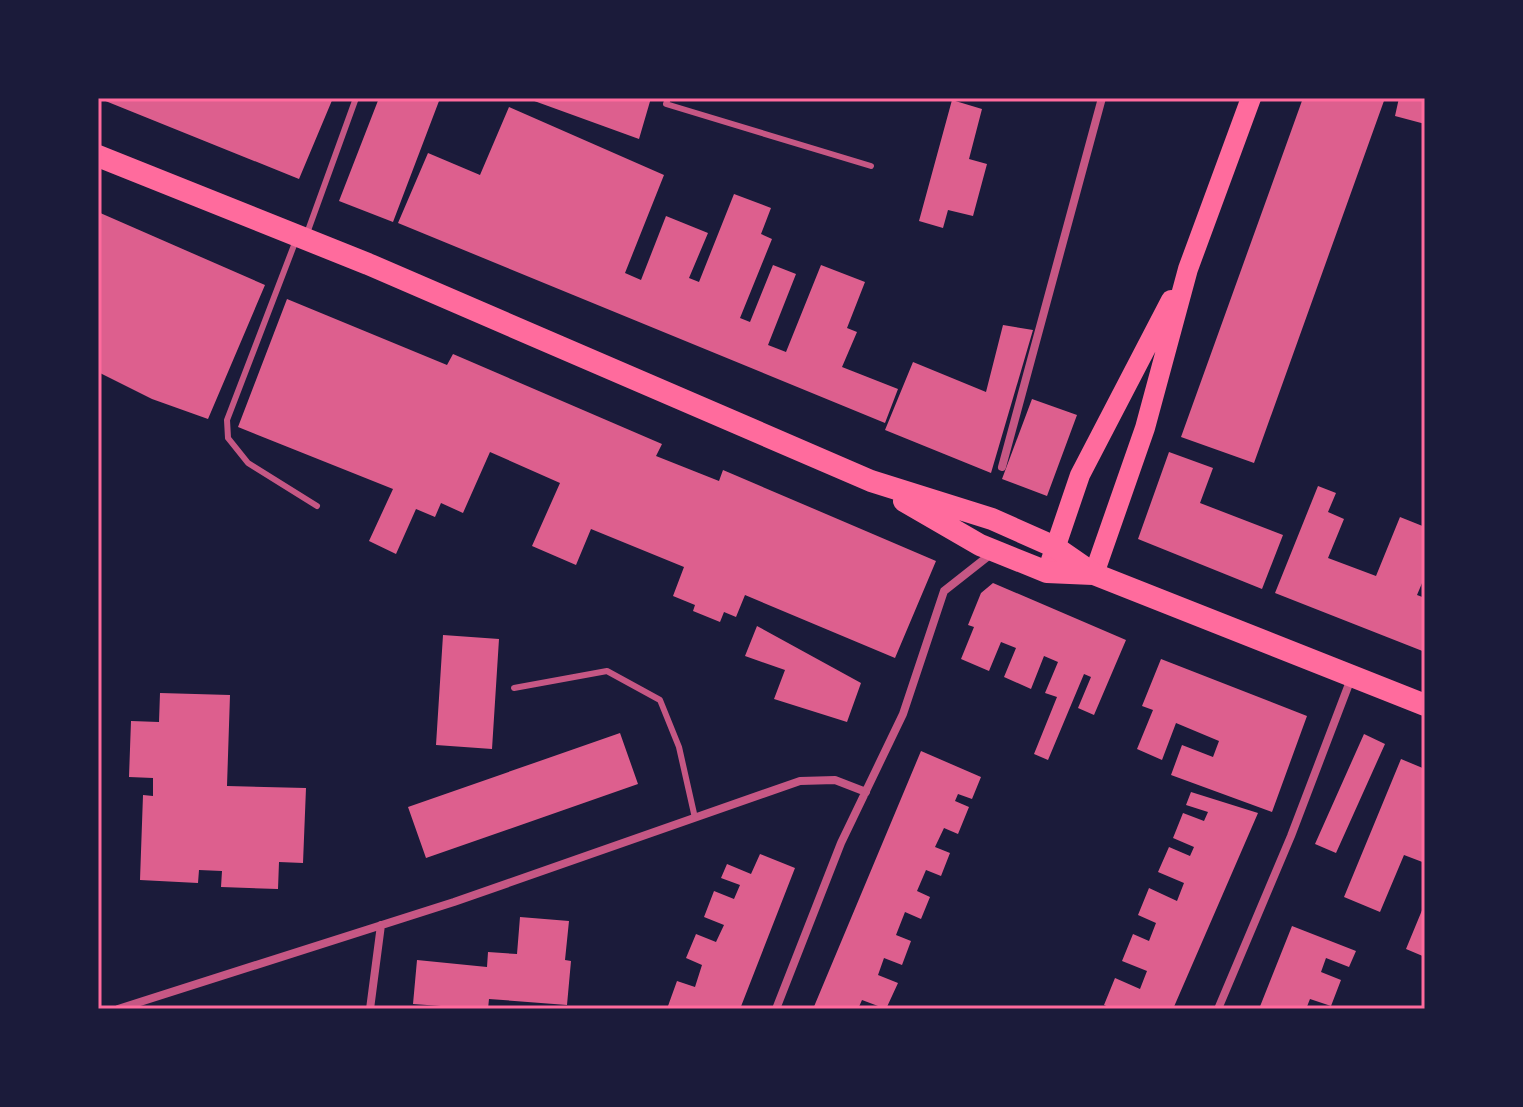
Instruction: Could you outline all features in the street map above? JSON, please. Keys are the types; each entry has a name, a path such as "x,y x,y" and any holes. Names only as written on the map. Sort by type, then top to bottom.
{"highway":[{"path":"98,156 368,264 871,481 992,519 1055,547 1094,574 1425,705"},
{"path":"871,481 980,545 1047,572 1094,574"}],"main road":[{"path":"1094,574 1145,428 1188,269 1251,98"},
{"path":"1047,572 1080,475 1188,269"}],"street":[{"path":"1002,467 1102,98"},
{"path":"776,1009 841,843 903,714 944,591 975,563 995,551"},
{"path":"1218,1009 1291,836 1353,675"},
{"path":"118,1009 381,925 800,781 835,780 866,792"},
{"path":"370,1009 381,925"}],"lane":[{"path":"317,506 248,463 228,438 227,420 356,98"},
{"path":"668,98 666,104 871,166"},
{"path":"514,688 607,671 660,700 679,747 695,818"}],"building":[{"path":"98,98 333,98 299,179"},
{"path":"379,98 431,98 439,101 393,222 339,201"},
{"path":"526,98 651,98 639,139"},
{"path":"1303,98 1385,98 1254,463 1181,437"},
{"path":"1399,98 1425,98 1425,124 1395,116"},
{"path":"952,100 982,109 969,159 987,164 973,216 948,210 943,228 919,221"},
{"path":"509,107 664,175 625,273 641,280 666,216 708,233 689,278 699,282 734,194 771,208 761,234 772,239 740,318 750,322 773,265 796,274 768,345 786,352 821,265 865,282 847,328 857,332 842,367 898,389 885,423 398,223 428,153 480,175"},
{"path":"98,212 265,285 208,419 152,399 98,372"},
{"path":"287,299 447,365 453,354 662,444 656,456 719,481 723,470 936,561 895,658 745,595 736,617 724,612 720,622 693,611 695,605 673,596 684,567 591,529 576,565 532,546 560,483 490,452 463,513 441,503 435,517 416,509 396,554 369,541 393,489 238,427"},
{"path":"1003,325 1033,330 991,473 885,430 913,362 986,392"},
{"path":"1032,399 1077,415 1047,496 1002,479"},
{"path":"1169,452 1213,468 1200,503 1283,535 1262,589 1138,539"},
{"path":"1318,486 1336,493 1328,512 1344,519 1328,558 1376,576 1400,517 1425,527 1425,576 1417,595 1425,598 1425,652 1275,593"},
{"path":"993,583 1126,640 1094,715 1078,708 1091,677 1084,674 1048,760 1034,754 1057,697 1045,693 1058,662 1044,656 1031,689 1004,677 1016,648 1001,642 989,671 961,659 974,627 968,625 981,593"},
{"path":"757,626 861,683 847,722 774,699 785,670 745,656"},
{"path":"443,635 499,639 492,749 436,745"},
{"path":"1161,659 1307,716 1272,812 1171,775 1182,745 1213,757 1219,741 1176,723 1162,760 1137,749 1153,710 1142,706"},
{"path":"160,693 230,695 227,786 306,788 303,863 279,862 278,889 221,887 222,871 199,870 198,883 140,880 143,795 153,796 153,778 129,777 131,721 159,722"},
{"path":"620,733 638,784 426,858 408,807"},
{"path":"1364,734 1385,744 1336,853 1315,844"},
{"path":"921,751 981,777 972,799 958,794 955,801 969,807 958,834 944,828 935,847 950,853 941,876 926,870 917,891 930,897 921,919 905,912 896,935 911,941 902,965 884,958 878,975 898,983 886,1009 862,1000 858,1009 813,1009"},
{"path":"1401,759 1425,769 1425,863 1404,855 1380,912 1344,897"},
{"path":"1191,792 1258,813 1173,1009 1113,1009 1104,1005 1115,978 1140,989 1147,971 1122,961 1133,934 1149,941 1156,923 1138,915 1149,888 1177,901 1184,883 1158,872 1169,847 1190,856 1194,847 1173,838 1183,813 1204,821 1208,812 1186,805"},
{"path":"760,854 795,868 740,1009 678,1009 668,1006 677,981 695,987 702,965 686,958 696,934 716,942 724,925 704,917 714,891 734,899 740,885 721,878 727,864 751,874"},
{"path":"1425,903 1425,957 1406,949"},
{"path":"520,917 569,921 565,960 571,961 567,1005 489,999 488,1009 441,1009 441,1006 413,1004 417,960 487,967 488,952 517,954"},
{"path":"1292,926 1356,951 1349,967 1326,958 1321,972 1341,980 1331,1006 1310,999 1306,1009 1259,1009"}]}
